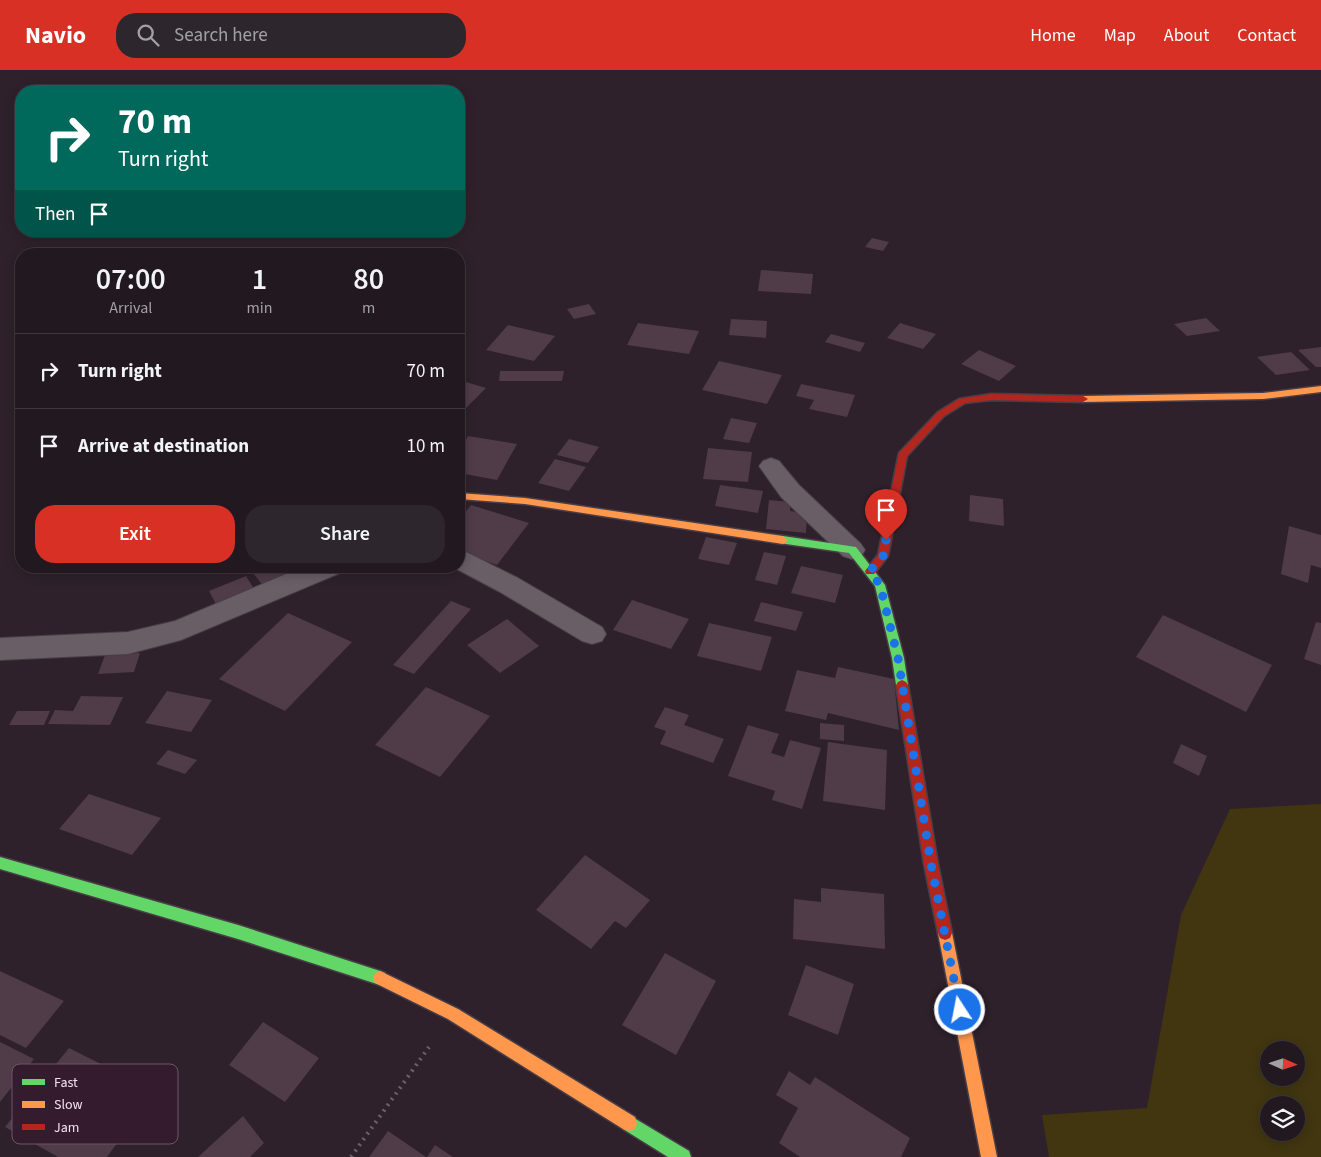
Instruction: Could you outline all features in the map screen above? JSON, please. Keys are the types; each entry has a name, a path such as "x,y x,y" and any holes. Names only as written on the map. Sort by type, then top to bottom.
{"street":[{"path":"870,571 883,556 902,455 941,414 962,401 991,397 1049,399 1263,396 1321,389"},
{"path":"771,466 790,491 852,550 880,585 898,658 931,864 989,1157"},
{"path":"465,496 525,501 852,550"},
{"path":"465,562 509,585 592,634"},
{"path":"0,649 128,643 181,630 315,573"},
{"path":"0,863 238,932 384,979 453,1014 683,1157"}],"path":[{"path":"351,1157 453,1014"}],"shaded area":[{"path":"1321,804 1321,1157 1049,1157 1042,1115 1147,1108 1181,915 1230,809"}],"building":[{"path":"872,238 889,242 883,251 865,247"},
{"path":"761,270 813,274 811,294 758,291"},
{"path":"589,304 596,314 574,319 567,309"},
{"path":"1206,318 1220,331 1187,336 1174,324"},
{"path":"731,319 767,321 766,338 729,335"},
{"path":"638,323 699,331 689,354 627,345"},
{"path":"900,323 936,334 923,349 887,338"},
{"path":"508,325 555,336 534,361 486,350"},
{"path":"831,334 865,343 860,352 825,342"},
{"path":"1321,347 1321,367 1316,367 1298,350"},
{"path":"979,350 1016,366 999,381 961,364"},
{"path":"1291,352 1310,370 1276,375 1257,357"},
{"path":"719,361 782,375 767,404 702,390"},
{"path":"500,371 564,371 562,381 499,381"},
{"path":"465,382 486,388 465,409"},
{"path":"801,384 855,395 847,417 809,409 814,400 796,396"},
{"path":"731,418 757,423 749,443 723,439"},
{"path":"468,436 517,444 497,480 465,474 465,441"},
{"path":"569,439 599,447 588,463 557,455"},
{"path":"708,448 752,452 748,482 703,479"},
{"path":"555,459 586,467 569,491 538,483"},
{"path":"720,485 763,491 758,513 715,506"},
{"path":"970,495 1003,499 1004,526 969,521"},
{"path":"769,500 791,502 790,511 807,513 806,533 766,529"},
{"path":"471,505 529,523 497,565 465,554 465,512"},
{"path":"1289,526 1321,535 1321,568 1311,565 1308,583 1281,574"},
{"path":"706,537 737,543 729,565 698,559"},
{"path":"764,552 786,556 777,585 755,580"},
{"path":"801,566 843,575 835,603 791,593"},
{"path":"253,573 294,573 265,588"},
{"path":"246,576 256,592 218,608 209,591"},
{"path":"632,600 689,619 671,649 613,630"},
{"path":"451,601 471,609 414,674 393,665"},
{"path":"761,602 803,612 796,631 754,621"},
{"path":"288,613 352,642 285,711 219,679"},
{"path":"1163,615 1272,665 1246,712 1136,657"},
{"path":"507,619 539,646 500,673 467,645"},
{"path":"1316,622 1321,623 1321,665 1304,659"},
{"path":"709,623 772,637 761,671 697,656"},
{"path":"140,653 134,672 98,674 105,655"},
{"path":"838,667 894,679 899,730 828,713 826,720 785,711 797,670 835,678"},
{"path":"426,687 490,716 440,777 375,745"},
{"path":"167,691 212,700 191,732 145,723"},
{"path":"81,696 123,697 110,725 48,724 55,710 73,711"},
{"path":"665,707 689,715 684,725 724,739 713,763 660,744 666,731 654,727"},
{"path":"17,711 50,711 44,725 9,725"},
{"path":"820,723 844,725 844,741 820,739"},
{"path":"748,725 779,734 771,753 784,757 790,740 821,748 802,809 772,800 775,791 728,776"},
{"path":"828,742 887,750 885,810 823,801"},
{"path":"1181,744 1207,756 1199,776 1173,763"},
{"path":"168,750 197,760 185,774 156,764"},
{"path":"89,794 161,818 132,855 59,829"},
{"path":"585,855 650,900 626,928 615,921 591,949 536,910"},
{"path":"821,888 884,894 885,949 793,939 794,899 821,902"},
{"path":"665,953 716,981 676,1055 622,1025"},
{"path":"806,965 854,984 838,1035 788,1015"},
{"path":"0,971 64,1001 26,1048 0,1035"},
{"path":"263,1022 319,1058 285,1102 229,1065"},
{"path":"0,1042 34,1059 30,1064 12,1064 12,1087 0,1102"},
{"path":"69,1048 101,1064 56,1064"},
{"path":"789,1071 810,1085 815,1077 910,1138 901,1157 800,1157 779,1143 798,1108 776,1095"},
{"path":"243,1116 264,1143 250,1157 198,1157"},
{"path":"12,1118 12,1131 5,1127"},
{"path":"388,1131 426,1157 369,1157"},
{"path":"35,1144 117,1144 107,1157 58,1157"},
{"path":"435,1145 453,1157 427,1157"}],"traffic: fast":[{"path":"783,540 852,550 880,585 898,658 902,685"},
{"path":"0,863 238,932 380,978"},
{"path":"629,1123 683,1157"}],"traffic: slow":[{"path":"1083,399 1263,396 1321,389"},
{"path":"465,496 525,501 783,540"},
{"path":"945,933 989,1157"},
{"path":"380,978 453,1014 629,1123"}],"traffic: jam":[{"path":"870,571 883,556 902,455 941,414 962,401 991,397 1083,399"},
{"path":"902,685 931,864 945,933"}],"route":[{"path":"886,540 883,556 870,571 880,585 898,658 931,864 960,1010"}]}
